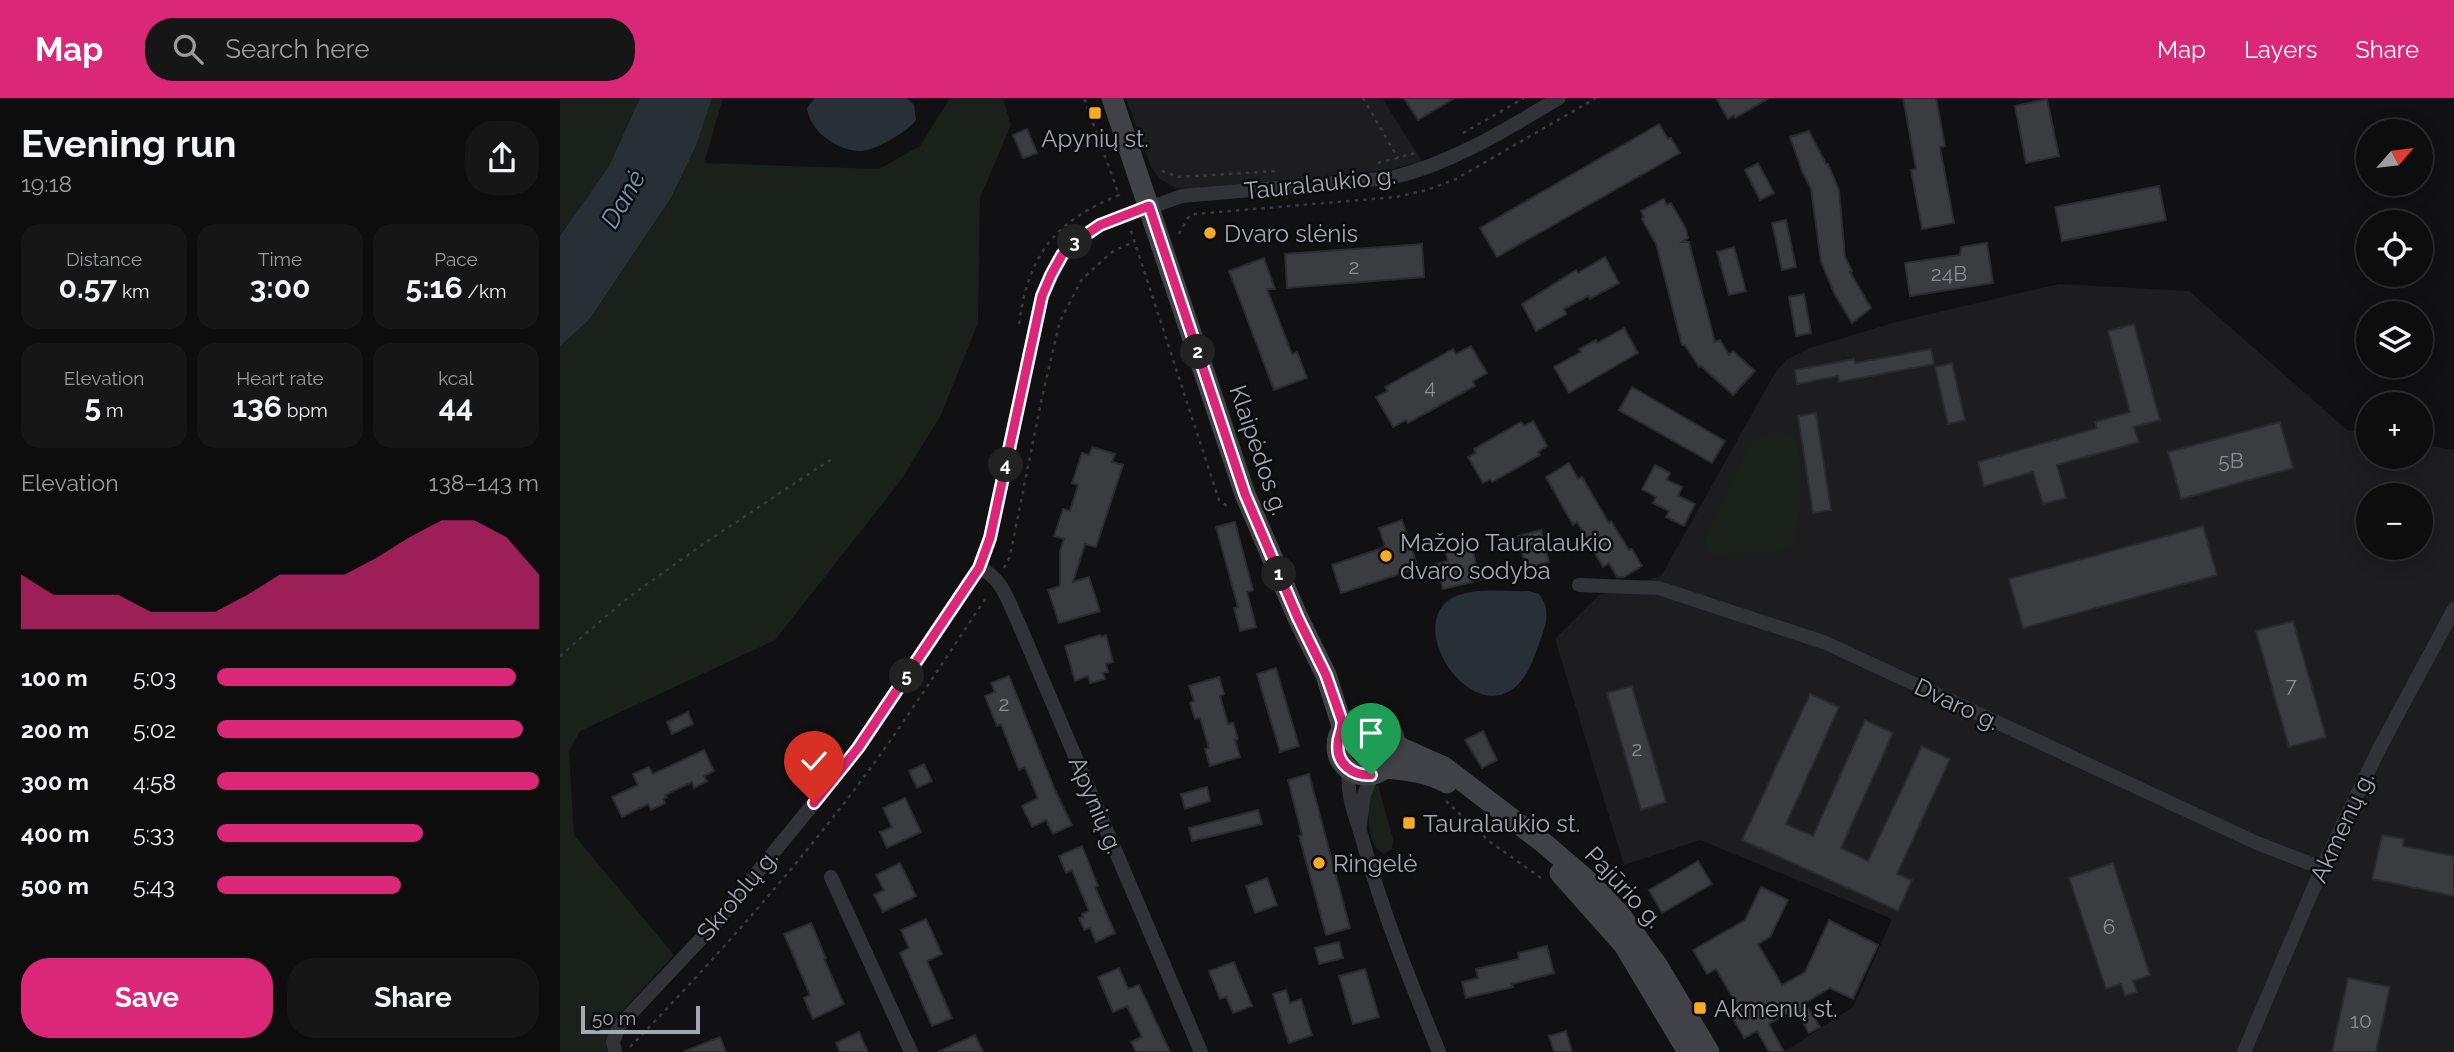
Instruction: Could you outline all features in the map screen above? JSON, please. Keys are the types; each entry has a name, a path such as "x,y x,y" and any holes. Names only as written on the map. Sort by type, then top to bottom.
{"main road":[{"name":"Klaipėdos g.","path":"1112,98 1245,494 1298,618"},
{"name":"Pajūrio g.","path":"1298,618 1326,675 1343,729 1337,746 1339,755 1349,769 1364,775 1378,771 1412,770 1445,782 1526,842 1553,866 1624,945 1688,1052"},
{"name":"Pajūrio g.","path":"1326,675 1346,699 1368,717 1383,722 1389,728 1395,745 1444,767 1478,790 1588,881 1619,913 1657,965 1709,1052"},
{"path":"1343,729 1350,722 1368,717"},
{"path":"1378,771 1395,753 1395,745"}],"street":[{"name":"Tauralaukio g.","path":"1149,206 1182,196 1391,178 1418,172 1476,147 1559,98"},
{"name":"Skroblų g.","path":"615,1052 613,1042 619,1026 715,924 829,785 858,748 979,568 990,538 1042,296 1051,275 1062,255 1072,244 1100,225 1149,206"},
{"name":"Apynių g.","path":"979,568 998,580 1018,622 1201,1052"},
{"name":"Dvaro g.","path":"1579,585 1659,588 1826,643 2257,843 2322,868"},
{"name":"Akmenų g.","path":"2244,1052 2322,868 2379,749 2454,609"},
{"path":"1349,769 1348,795 1374,884 1439,1052"},
{"path":"1360,830 1364,795 1378,771"},
{"path":"831,877 911,1052"}],"path":[{"path":"1084,98 1119,195"},
{"path":"1363,98 1398,158"},
{"path":"1457,137 1524,98"},
{"path":"1376,163 1419,152"},
{"path":"1162,170 1178,177 1283,171"},
{"path":"1131,231 1219,500 1235,513"},
{"path":"560,656 625,600 706,542 834,458"},
{"path":"1439,795 1489,841 1549,883"}],"shaded area":[{"path":"560,98 640,98 609,166 560,236"},
{"path":"712,98 723,98 704,163 879,169 920,146 950,98 1003,98 1011,125 980,198 978,323 941,415 901,480 775,640 580,731 569,751 574,835 674,955 615,1019 609,1030 606,1052 560,1052 560,346 589,320 671,199 696,146"},
{"path":"1126,98 1382,98 1422,161 1390,170 1175,188 1159,178 1151,167"},
{"path":"2059,284 2189,291 2347,430 2356,432 2356,469 2433,469 2433,446 2454,450 2454,1052 1784,1052 1853,1007 1892,919 1700,840 1624,865 1555,639 1599,595 1661,576 1775,373 1786,360 1810,348 1896,322"},
{"path":"1772,432 1787,434 1798,443 1803,482 1795,543 1779,551 1711,555 1704,542 1746,451 1758,437"},
{"path":"1378,785 1393,839 1392,849 1384,854 1373,842 1369,824 1371,796 1373,788"}],"water":[{"name":"Danė","path":"640,98 712,98 696,146 671,198 589,320 560,346 560,236 609,166"},
{"path":"815,98 907,98 914,105 916,120 906,130 881,145 859,151 850,150 825,138 813,124 807,108"},
{"path":"1481,591 1529,591 1539,594 1546,607 1546,621 1537,649 1520,682 1500,695 1478,693 1458,679 1443,659 1436,635 1438,613 1454,597 1463,594"}],"building":[{"path":"1404,98 1455,98 1418,120"},
{"path":"1716,98 1769,98 1735,118 1734,115 1728,119"},
{"path":"1903,98 1936,98 1945,146 1940,147 1954,223 1922,229 1911,170 1916,169"},
{"path":"2047,99 2059,156 2026,163 2015,106"},
{"path":"1659,124 1680,153 1497,257 1480,228"},
{"path":"1027,129 1037,153 1023,158 1013,135"},
{"path":"1809,131 1839,190 1845,257 1852,271 1850,272 1871,308 1852,323 1835,295 1821,262 1811,189 1790,137"},
{"path":"1758,163 1774,193 1760,200 1745,170"},
{"path":"2159,186 2166,220 2062,241 2055,207"},
{"path":"1663,199 1667,205 1671,203 1686,229 1688,238 1682,242 1689,242 1715,342 1720,340 1729,355 1733,351 1755,371 1733,395 1699,367 1685,345 1682,345 1656,244 1642,219 1644,217 1641,211"},
{"path":"1786,220 1796,267 1782,270 1772,223"},
{"path":"1987,243 1993,283 1910,296 1905,263 1960,255 1961,247"},
{"path":"1422,244 1424,277 1287,288 1285,254"},
{"path":"1734,247 1746,291 1729,295 1717,252"},
{"path":"1605,257 1619,283 1564,309 1566,314 1536,331 1522,304 1576,270 1578,273"},
{"path":"1264,258 1275,289 1267,289 1292,354 1297,352 1307,378 1274,390 1229,271"},
{"path":"1804,294 1811,333 1796,336 1789,297"},
{"path":"2134,324 2160,420 2134,427 2139,442 2057,465 2066,498 2043,504 2033,472 1984,486 1978,462 2097,428 2095,422 2130,412 2108,331"},
{"path":"1624,328 1638,353 1569,393 1554,367 1581,352 1579,349 1596,340 1597,343"},
{"path":"1471,346 1487,373 1473,381 1475,386 1408,423 1406,420 1393,427 1376,397 1388,391 1385,387 1453,349 1456,354"},
{"path":"1931,349 1934,364 1839,382 1838,376 1797,384 1795,370 1854,359 1855,363"},
{"path":"1952,363 1965,420 1948,424 1935,367"},
{"path":"1632,387 1725,441 1712,463 1619,410"},
{"path":"1816,413 1831,510 1813,513 1798,416"},
{"path":"1533,421 1547,446 1538,452 1540,455 1492,482 1490,479 1483,483 1468,457 1476,453 1474,449 1521,422 1524,426"},
{"path":"2280,422 2293,468 2181,499 2168,452"},
{"path":"1092,447 1115,454 1112,462 1123,465 1096,547 1085,544 1073,582 1089,577 1100,611 1059,623 1048,590 1060,586 1060,551 1064,539 1054,536 1063,509 1070,511 1078,485 1072,483 1082,453 1089,455"},
{"path":"1569,463 1578,479 1582,477 1609,523 1611,521 1642,566 1624,577 1617,577 1609,563 1603,567 1577,522 1573,525 1546,477"},
{"path":"1655,465 1670,473 1667,480 1682,487 1678,496 1695,504 1684,526 1666,517 1669,511 1653,503 1656,497 1642,489"},
{"name":"Mažojo Tauralaukio dvaro sodyba","path":"1402,520 1418,568 1341,593 1332,565 1385,547 1379,528"},
{"path":"1235,522 1253,590 1247,592 1256,627 1240,631 1234,608 1238,607 1216,527"},
{"path":"2203,526 2217,575 2023,628 2009,579"},
{"path":"1541,530 1549,562 1526,568 1518,536"},
{"path":"1472,547 1480,580 1443,589 1436,564 1448,561 1446,553"},
{"path":"2293,621 2326,737 2289,747 2256,631"},
{"path":"1106,635 1113,662 1106,664 1108,672 1103,673 1105,679 1090,683 1088,676 1075,681 1065,646"},
{"path":"1276,668 1299,746 1280,752 1257,674"},
{"path":"1009,676 1072,825 1053,834 1046,820 1032,827 1022,806 1038,798 1025,767 1019,770 1001,724 997,726 985,696 995,692 991,683"},
{"path":"1219,677 1224,694 1220,696 1228,724 1233,723 1240,757 1210,766 1205,749 1209,748 1200,718 1195,719 1190,703 1194,701 1189,686"},
{"path":"1632,686 1666,802 1641,810 1607,693"},
{"path":"1810,694 1839,707 1786,824 1813,836 1865,720 1893,733 1841,848 1868,861 1922,746 1950,759 1897,874 1912,880 1898,911 1742,840"},
{"path":"688,712 693,724 672,734 667,722"},
{"path":"1483,731 1497,760 1482,768 1465,740"},
{"path":"704,750 714,771 704,776 707,781 694,788 692,782 665,795 665,803 651,810 648,804 622,817 612,797 638,785 633,774 649,767 653,774"},
{"path":"924,764 932,781 917,788 909,771"},
{"name":"Ringelė","path":"1309,774 1350,928 1326,935 1299,836 1302,835 1288,780"},
{"path":"1207,787 1210,801 1185,809 1181,794"},
{"path":"905,798 921,832 887,848 880,832 892,827 883,808"},
{"path":"1258,810 1262,824 1192,841 1189,828"},
{"path":"2382,835 2404,839 2403,846 2454,856 2454,896 2372,879"},
{"path":"1082,846 1098,886 1095,887 1115,933 1096,942 1090,928 1084,930 1079,918 1089,911 1072,870 1066,873 1059,856"},
{"path":"1698,861 1712,884 1662,913 1649,890"},
{"path":"900,863 916,896 883,912 874,895 884,890 876,875"},
{"path":"2113,863 2150,975 2133,981 2137,992 2125,996 2121,984 2106,989 2069,878"},
{"path":"1267,878 1277,905 1255,913 1246,886"},
{"path":"1761,887 1788,900 1770,937 1758,944 1782,985 1805,972 1829,920 1878,945 1853,999 1830,988 1805,1003 1820,1027 1809,1033 1795,1009 1769,1024 1784,1052 1769,1052 1757,1031 1744,1038 1731,1015 1740,1010 1716,969 1707,974 1693,950 1745,920"},
{"path":"926,919 942,954 927,961 952,1018 932,1026 900,953 909,948 901,930"},
{"path":"811,923 844,1004 813,1019 804,998 810,995 784,934"},
{"path":"1339,942 1343,958 1319,964 1315,948"},
{"path":"1547,946 1554,973 1512,984 1513,987 1466,998 1462,982 1478,978 1476,969 1519,959 1518,953"},
{"path":"1234,962 1252,1006 1233,1013 1226,997 1220,999 1209,971"},
{"path":"1119,968 1128,989 1139,985 1170,1052 1136,1052 1131,1042 1142,1037 1127,1006 1113,1012 1098,977"},
{"path":"1365,969 1379,1017 1353,1024 1339,976"},
{"path":"2348,978 2390,987 2376,1052 2332,1052"},
{"path":"1286,990 1290,1003 1301,999 1312,1035 1289,1043 1273,994"},
{"path":"1566,1031 1572,1052 1554,1052 1549,1036"},
{"path":"859,1032 868,1052 840,1052 836,1043"},
{"path":"975,1035 983,1052 938,1052"},
{"path":"720,1037 726,1052 685,1052 685,1051"}],"place":[{"name":"Apynių st.","path":"1095,113"},
{"name":"Dvaro slėnis","path":"1210,233"},
{"name":"Mažojo Tauralaukio dvaro sodyba","path":"1386,556"},
{"name":"Tauralaukio st.","path":"1409,823"},
{"name":"Ringelė","path":"1319,863"},
{"name":"Akmenų st.","path":"1700,1008"}],"route":[{"path":"814,803 858,748 979,568 990,538 1042,296 1062,255 1072,244 1100,225 1149,206 1245,494 1298,618 1326,675 1342,721 1343,729 1337,746 1339,755 1349,769 1371,775"}]}
